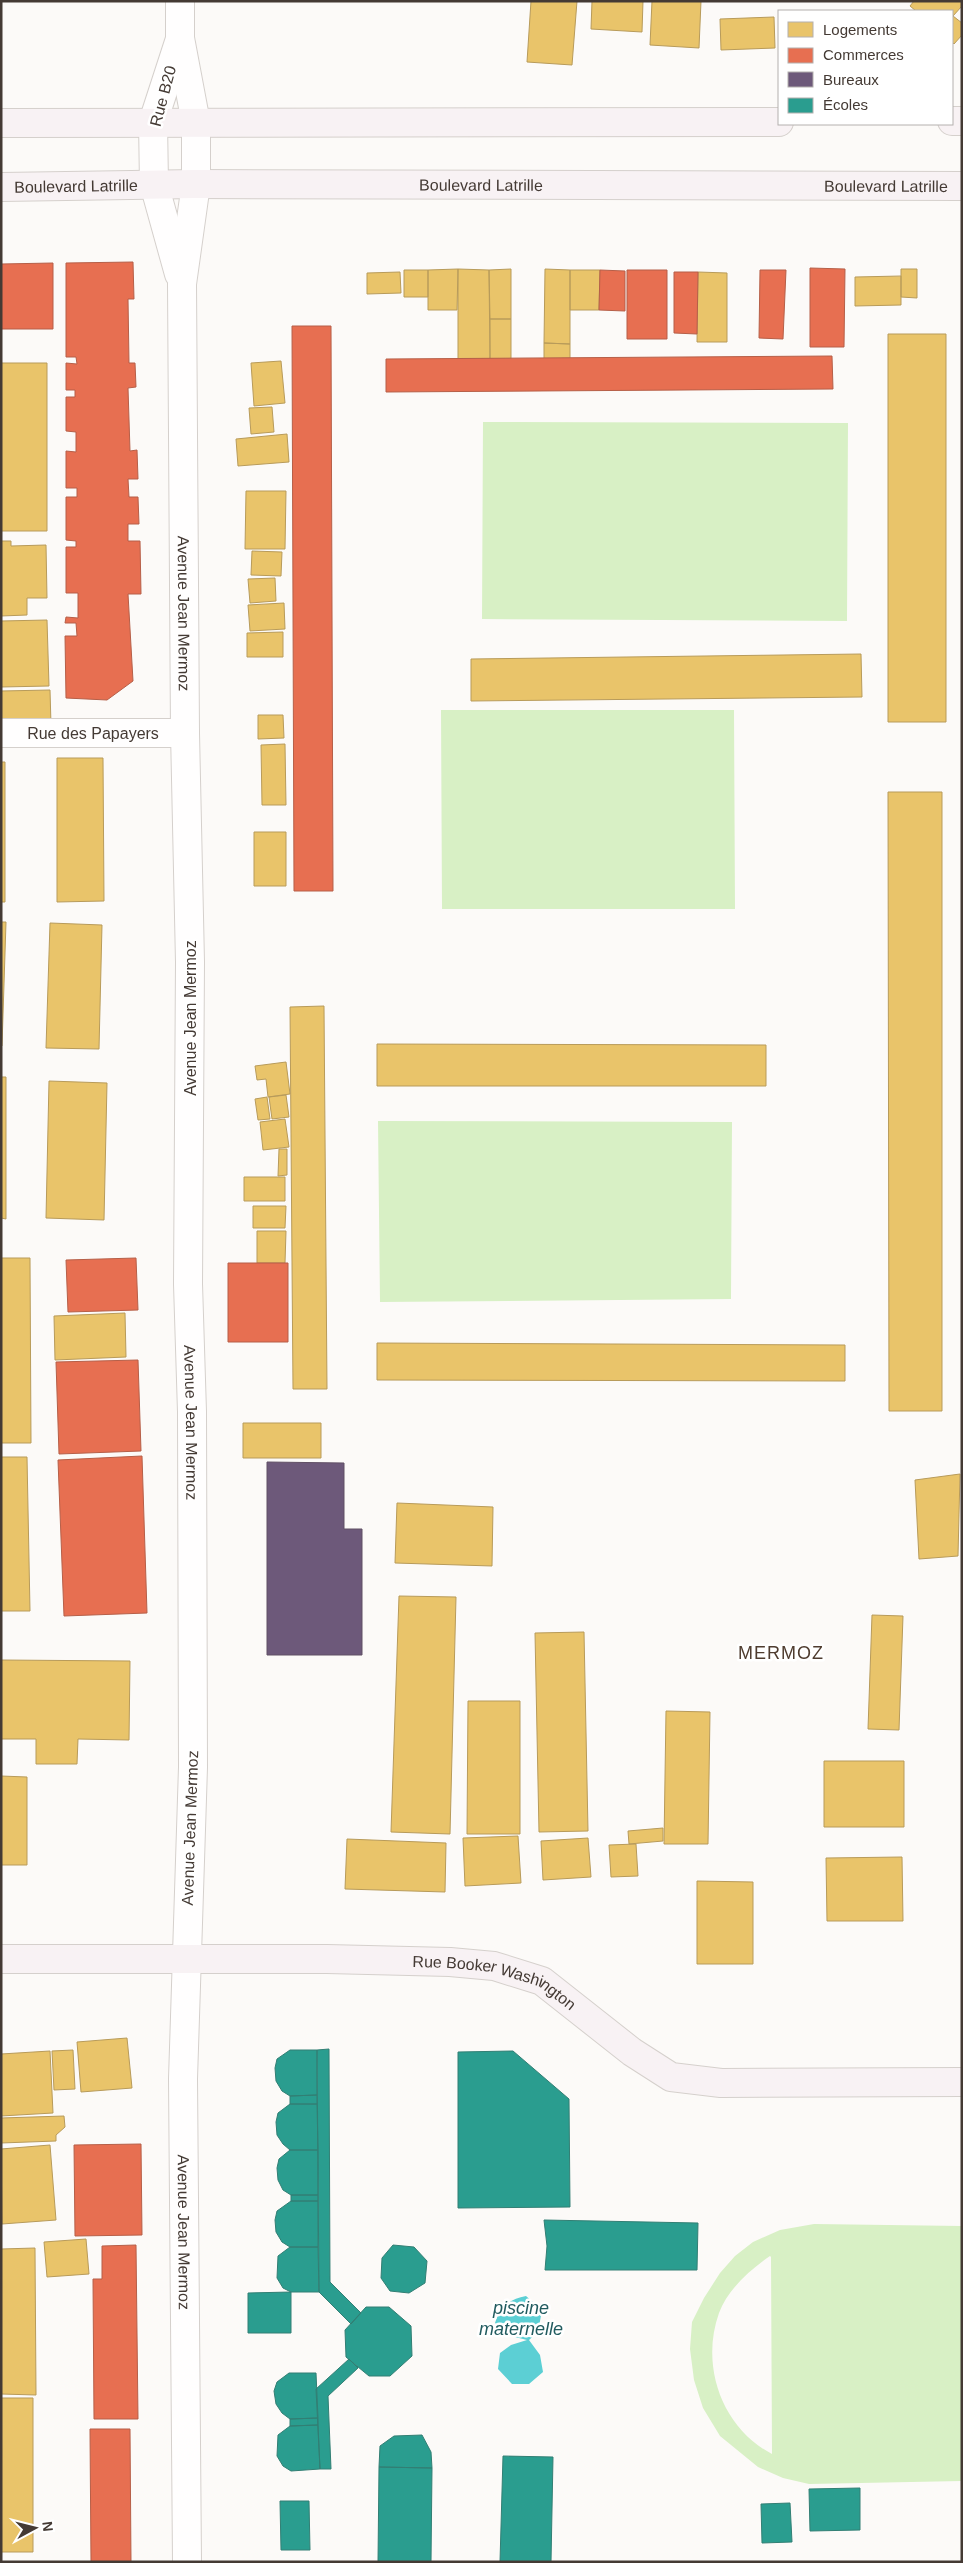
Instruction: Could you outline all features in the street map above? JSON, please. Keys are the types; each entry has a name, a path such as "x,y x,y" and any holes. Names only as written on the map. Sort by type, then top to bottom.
{"main road":[{"path":"1,124 153,122 778,122"},
{"name":"Boulevard Latrille","path":"1,187 154,184 962,186"},
{"name":"Rue Booker Washington","path":"1,1959 187,1958 450,1962 494,1966 542,1981 632,2052 671,2077 721,2083 962,2082"}],"street":[{"name":"Rue B20","path":"180,1 180,38 196,123 196,184"},
{"name":"Rue B20","path":"154,184 153,122 180,38"},
{"name":"Avenue Jean Mermoz","path":"154,184 182,284"},
{"name":"Avenue Jean Mermoz","path":"187,2562 184,2079 193,1767 192,1412 188,1233 190,939 185,733 182,284 196,184"},
{"name":"Rue des Papayers","path":"1,733 185,733"}],"green space":[{"path":"483,422 848,423 847,621 482,619"},
{"path":"441,710 734,710 735,909 442,909"},
{"path":"378,1121 732,1122 731,1299 380,1302"},
{"path":"814,2224 962,2226 962,2481 809,2484 783,2478 758,2467 720,2436 703,2408 694,2380 690,2349 692,2322 720,2273 735,2256 753,2242 780,2230","holes":["771,2257 772,2454 755,2443 728,2412 714,2374 712,2354 714,2333 723,2304 747,2274"]}],"water":[{"name":"piscine maternelle","path":"526,2296 542,2310 538,2332 529,2340 540,2355 543,2372 529,2384 512,2384 498,2369 500,2353 511,2345 527,2340 511,2336 495,2323 506,2305 515,2299"}],"building: Logements":[{"path":"531,1 577,1 572,65 527,62"},
{"path":"592,1 643,1 642,32 591,29"},
{"path":"652,1 701,1 699,48 650,45"},
{"path":"914,1 962,1 962,6 953,16 953,10 915,10 910,6"},
{"path":"953,16 962,23 962,35 954,44"},
{"path":"774,17 775,48 721,50 720,19"},
{"path":"458,269 457,310 428,310 428,270"},
{"path":"458,269 489,270 490,359 458,359"},
{"path":"511,269 511,319 490,319 489,270"},
{"path":"545,269 570,270 570,344 544,343"},
{"path":"901,269 917,269 917,298 901,297"},
{"path":"404,270 428,270 428,297 404,297"},
{"path":"570,270 600,270 599,310 570,310"},
{"path":"400,272 401,293 367,294 367,273"},
{"path":"698,272 727,273 727,342 697,342"},
{"path":"901,276 901,305 855,306 855,277"},
{"path":"490,319 511,319 511,359 490,359"},
{"path":"888,334 946,334 946,722 888,722"},
{"path":"544,343 570,344 570,359 544,359"},
{"path":"281,361 285,403 254,406 251,363"},
{"path":"1,363 47,363 47,531 1,531"},
{"path":"272,407 274,432 251,434 249,408"},
{"path":"287,434 289,462 238,466 236,439"},
{"path":"246,491 286,491 285,549 245,549"},
{"path":"1,541 11,541 11,546 46,545 47,598 27,598 27,615 1,616"},
{"path":"252,551 282,552 281,576 251,575"},
{"path":"275,578 276,601 250,603 248,579"},
{"path":"284,603 285,629 250,631 248,605"},
{"path":"47,620 49,686 1,687 1,621"},
{"path":"283,632 283,657 247,657 247,633"},
{"path":"861,654 862,697 471,701 471,659"},
{"path":"50,690 51,725 1,726 1,691"},
{"path":"258,715 283,715 284,738 258,739"},
{"path":"285,744 286,805 262,805 261,745"},
{"path":"57,758 103,758 104,901 57,902"},
{"path":"1,762 5,762 5,902 1,902"},
{"path":"888,792 942,792 942,1411 889,1411"},
{"path":"254,832 286,832 286,886 254,886"},
{"path":"1,922 6,922 2,1046 1,1046"},
{"path":"50,923 102,925 99,1049 46,1048"},
{"path":"324,1006 327,1389 293,1389 290,1007"},
{"path":"377,1044 766,1045 766,1086 377,1086"},
{"path":"286,1062 290,1094 268,1097 266,1079 257,1080 255,1066"},
{"path":"1,1077 6,1077 6,1219 1,1218"},
{"path":"49,1081 107,1083 104,1220 46,1218"},
{"path":"286,1095 289,1117 272,1119 269,1097"},
{"path":"267,1097 270,1119 258,1120 255,1099"},
{"path":"285,1119 289,1147 263,1150 260,1122"},
{"path":"279,1149 287,1149 287,1175 278,1176"},
{"path":"244,1177 285,1177 285,1201 244,1201"},
{"path":"253,1206 286,1206 285,1228 253,1228"},
{"path":"257,1231 286,1231 285,1263 257,1263"},
{"path":"1,1258 30,1258 31,1443 1,1443"},
{"path":"125,1313 126,1357 55,1360 54,1316"},
{"path":"377,1343 845,1345 845,1381 377,1380"},
{"path":"243,1423 321,1423 321,1458 243,1458"},
{"path":"1,1457 27,1457 30,1611 1,1611"},
{"path":"960,1474 958,1556 919,1559 915,1480"},
{"path":"397,1503 493,1507 492,1566 395,1563"},
{"path":"399,1596 456,1597 450,1834 391,1832"},
{"path":"872,1615 903,1616 899,1730 868,1729"},
{"path":"584,1632 588,1831 539,1832 535,1633"},
{"path":"1,1660 130,1661 129,1740 78,1739 77,1764 36,1764 36,1739 1,1739"},
{"path":"468,1701 520,1701 520,1834 467,1834"},
{"path":"666,1711 710,1712 708,1844 664,1844"},
{"path":"824,1761 904,1761 904,1827 824,1827"},
{"path":"1,1776 27,1777 27,1865 1,1865"},
{"path":"663,1828 663,1841 629,1844 628,1831"},
{"path":"518,1836 521,1883 465,1886 463,1838"},
{"path":"588,1838 591,1877 543,1880 541,1841"},
{"path":"347,1839 446,1843 445,1892 345,1889"},
{"path":"636,1844 638,1876 611,1877 609,1845"},
{"path":"902,1857 903,1921 827,1921 826,1858"},
{"path":"697,1881 753,1882 753,1964 697,1964"},
{"path":"127,2038 132,2088 81,2092 77,2042"},
{"path":"73,2050 75,2089 54,2090 52,2051"},
{"path":"50,2051 53,2113 1,2116 1,2054"},
{"path":"64,2116 65,2127 56,2135 56,2141 1,2143 1,2118"},
{"path":"50,2145 56,2220 2,2224 1,2149"},
{"path":"86,2239 89,2274 47,2277 44,2242"},
{"path":"35,2248 36,2395 1,2394 1,2249"},
{"path":"1,2398 33,2398 33,2552 1,2552"}],"building: Commerces":[{"path":"133,262 134,299 128,299 129,363 135,363 136,387 128,388 130,451 137,450 138,479 128,479 129,497 138,497 139,524 128,524 128,541 140,541 141,594 128,594 133,681 107,700 66,698 65,636 77,636 76,623 65,623 66,617 78,618 78,593 66,593 66,547 76,547 76,541 66,540 66,497 77,497 77,488 66,488 66,451 76,452 76,432 66,431 66,397 75,397 75,390 66,390 66,363 77,364 76,357 66,357 66,263"},
{"path":"53,263 53,329 1,329 1,264"},
{"path":"810,268 845,269 844,347 810,347"},
{"path":"600,270 625,271 625,311 599,310"},
{"path":"627,270 667,270 667,339 627,339"},
{"path":"760,270 786,270 783,339 759,338"},
{"path":"674,272 698,272 697,334 674,333"},
{"path":"292,326 331,326 333,891 294,891"},
{"path":"832,356 833,389 386,392 386,359"},
{"path":"136,1258 138,1310 68,1312 66,1260"},
{"path":"228,1263 288,1263 288,1342 228,1342"},
{"path":"138,1360 141,1451 59,1454 56,1362"},
{"path":"142,1456 147,1613 64,1616 58,1460"},
{"path":"141,2144 142,2235 75,2236 74,2145"},
{"path":"136,2245 138,2419 94,2419 93,2279 102,2279 102,2246"},
{"path":"90,2429 130,2429 131,2562 91,2562"}],"building: Bureaux":[{"path":"267,1462 344,1463 344,1529 362,1529 362,1655 267,1655"}],"building: Écoles":[{"path":"329,2049 330,2282 361,2313 351,2324 319,2292 317,2050"},
{"path":"290,2050 317,2050 317,2095 290,2096 282,2091 276,2081 275,2068 277,2059"},
{"path":"513,2051 569,2099 570,2207 458,2208 458,2052"},
{"path":"317,2095 317,2104 290,2104 290,2096"},
{"path":"290,2104 317,2104 318,2150 290,2150 277,2135 276,2122 278,2113"},
{"path":"290,2150 318,2150 318,2195 291,2195 283,2190 278,2180 277,2168 279,2159"},
{"path":"291,2195 318,2195 318,2201 291,2201"},
{"path":"291,2201 318,2201 318,2247 290,2247 282,2242 276,2232 275,2220 277,2211"},
{"path":"544,2220 698,2223 697,2270 545,2270 547,2246"},
{"path":"393,2245 414,2247 427,2261 425,2283 409,2293 390,2291 381,2278 382,2258"},
{"path":"290,2247 318,2247 319,2292 291,2292 283,2288 277,2278 278,2256"},
{"path":"291,2292 291,2333 248,2333 248,2293"},
{"path":"366,2307 389,2307 411,2326 412,2356 390,2376 369,2376 346,2357 345,2330"},
{"path":"349,2359 358,2368 328,2396 331,2469 320,2469 316,2389"},
{"path":"289,2373 316,2373 318,2418 290,2419 282,2413 276,2404 274,2391 277,2382"},
{"path":"318,2418 318,2425 290,2426 290,2419"},
{"path":"318,2425 320,2469 291,2471 283,2466 277,2456 278,2435 290,2426"},
{"path":"422,2435 431,2452 432,2468 379,2467 380,2446 394,2436"},
{"path":"503,2456 553,2457 551,2562 500,2562"},
{"path":"379,2467 432,2468 431,2562 378,2562"},
{"path":"860,2488 860,2530 810,2531 809,2489"},
{"path":"280,2501 309,2501 310,2550 281,2550"},
{"path":"790,2503 792,2542 762,2543 761,2504"}],"district":[{"name":"MERMOZ","path":"781,1653"}]}
